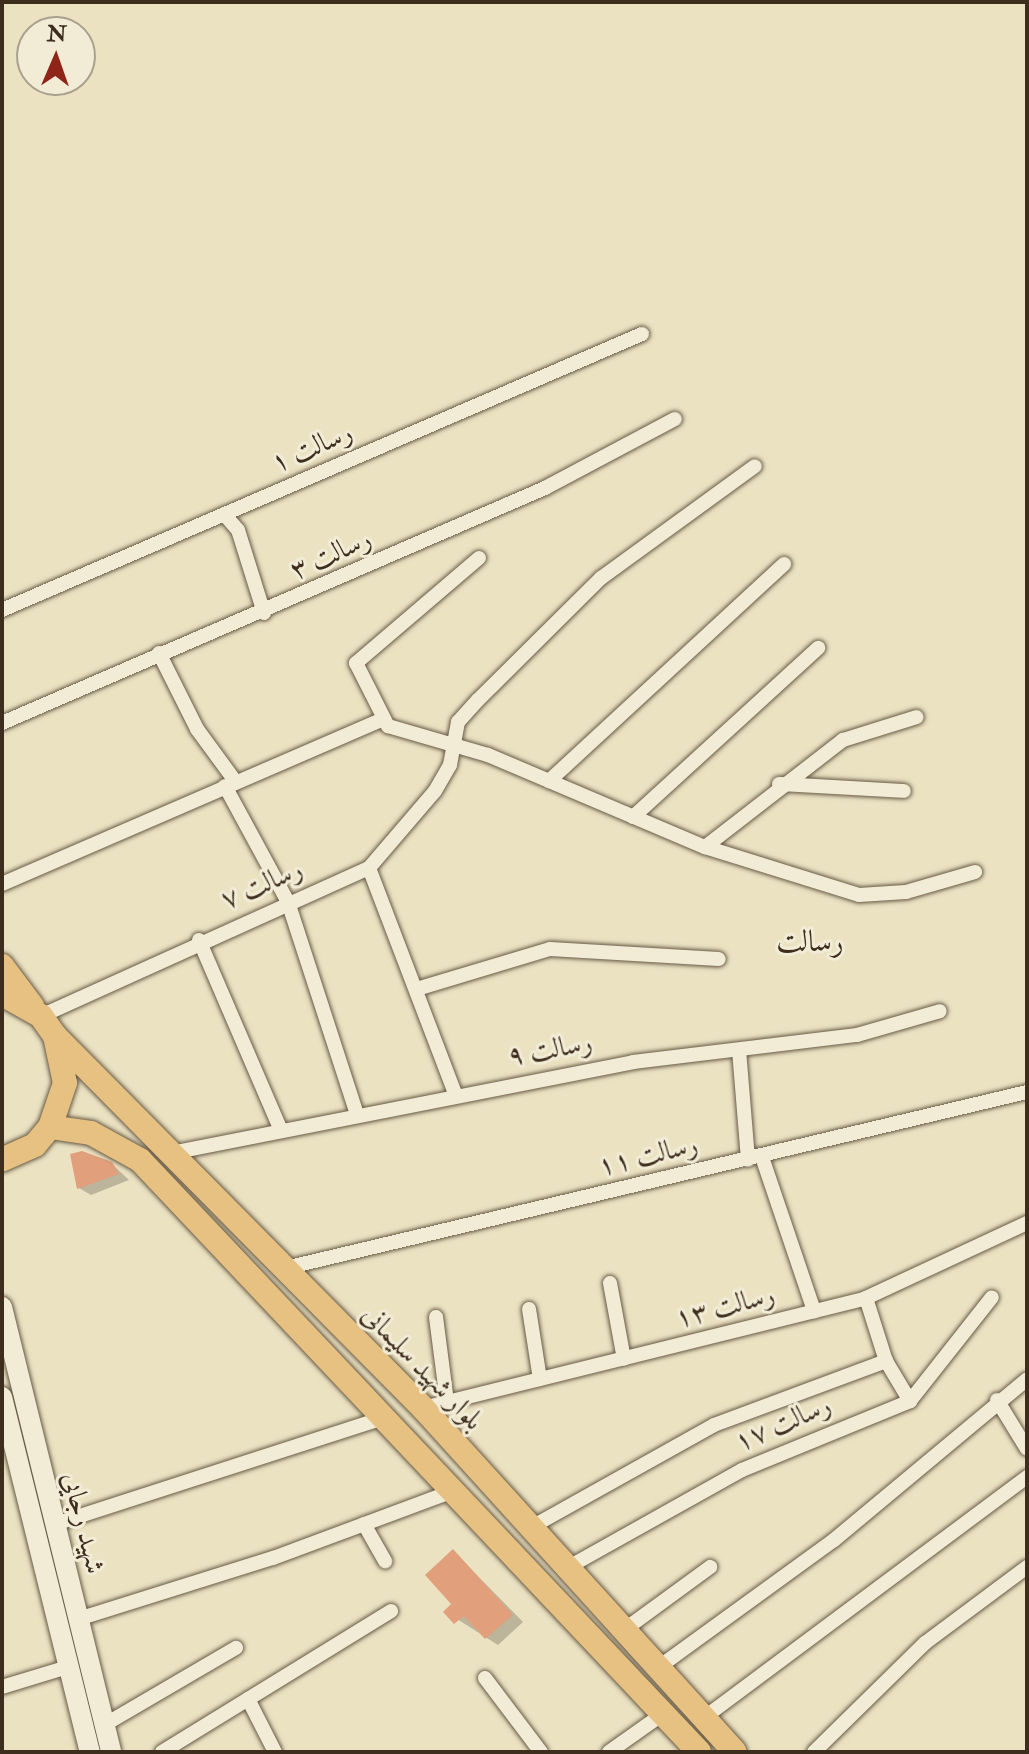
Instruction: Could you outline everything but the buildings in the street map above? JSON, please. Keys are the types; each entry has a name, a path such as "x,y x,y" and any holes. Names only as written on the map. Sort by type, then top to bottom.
{"main road":[{"name":"بلوار شهید سلیمانی","path":"2,966 43,1020 281,1269 435,1405 528,1529 735,1752"},
{"path":"2,994 43,1020 65,1083 50,1127 8,1158 2,1177"},
{"path":"50,1127 91,1133 140,1160 699,1752"},
{"name":"شهید رجایی","path":"2,1307 111,1752"},
{"name":"شهید رجایی","path":"2,1397 90,1752"}],"street":[{"name":"رسالت ۱","path":"2,610 642,334"},
{"name":"رسالت ۳","path":"2,723 159,653 264,613 545,488 675,419"},
{"name":"رسالت ۷","path":"43,1020 199,940 369,868 435,791 450,765 450,746 458,722 601,578 755,466"},
{"path":"224,514 238,530 264,613"},
{"path":"381,720 356,663 479,558"},
{"path":"549,781 784,564"},
{"path":"633,817 818,648"},
{"path":"159,653 197,729 230,783 288,902 357,1114"},
{"path":"705,847 779,784 843,740 917,717"},
{"path":"2,884 381,720 549,781 705,847 859,895 906,892 975,872"},
{"path":"779,784 904,791"},
{"path":"369,868 420,988 455,1093"},
{"path":"199,940 281,1130"},
{"path":"420,988 550,949 719,959"},
{"name":"رسالت ۹","path":"171,1153 455,1093 857,1035 940,1011"},
{"path":"739,1050 755,1158 814,1311"},
{"name":"رسالت ۱۱","path":"281,1269 1027,1092"},
{"name":"رسالت ۱۳","path":"435,1405 866,1298 1027,1223"},
{"path":"610,1283 624,1359"},
{"name":"رسالت ۱۷","path":"565,1569 742,1470 910,1401 992,1297"},
{"path":"866,1298 886,1361 910,1401"},
{"path":"529,1309 540,1379"},
{"path":"435,1405 436,1317"},
{"path":"528,1529 714,1425 886,1361"},
{"path":"659,1667 834,1540 997,1400 1027,1379"},
{"path":"997,1400 1027,1449"},
{"path":"55,1524 384,1418"},
{"path":"705,1717 1027,1477"},
{"path":"78,1619 312,1543 453,1491"},
{"path":"364,1524 385,1561"},
{"path":"624,1630 710,1567"},
{"path":"814,1752 925,1643 1027,1567"},
{"path":"162,1752 391,1611"},
{"path":"104,1725 236,1648"},
{"path":"2,1687 68,1667"},
{"path":"485,1678 541,1752"},
{"path":"248,1699 275,1752"},
{"path":"609,1752 664,1713"}],"district":[{"name":"رسالت","path":"810,942"}]}
